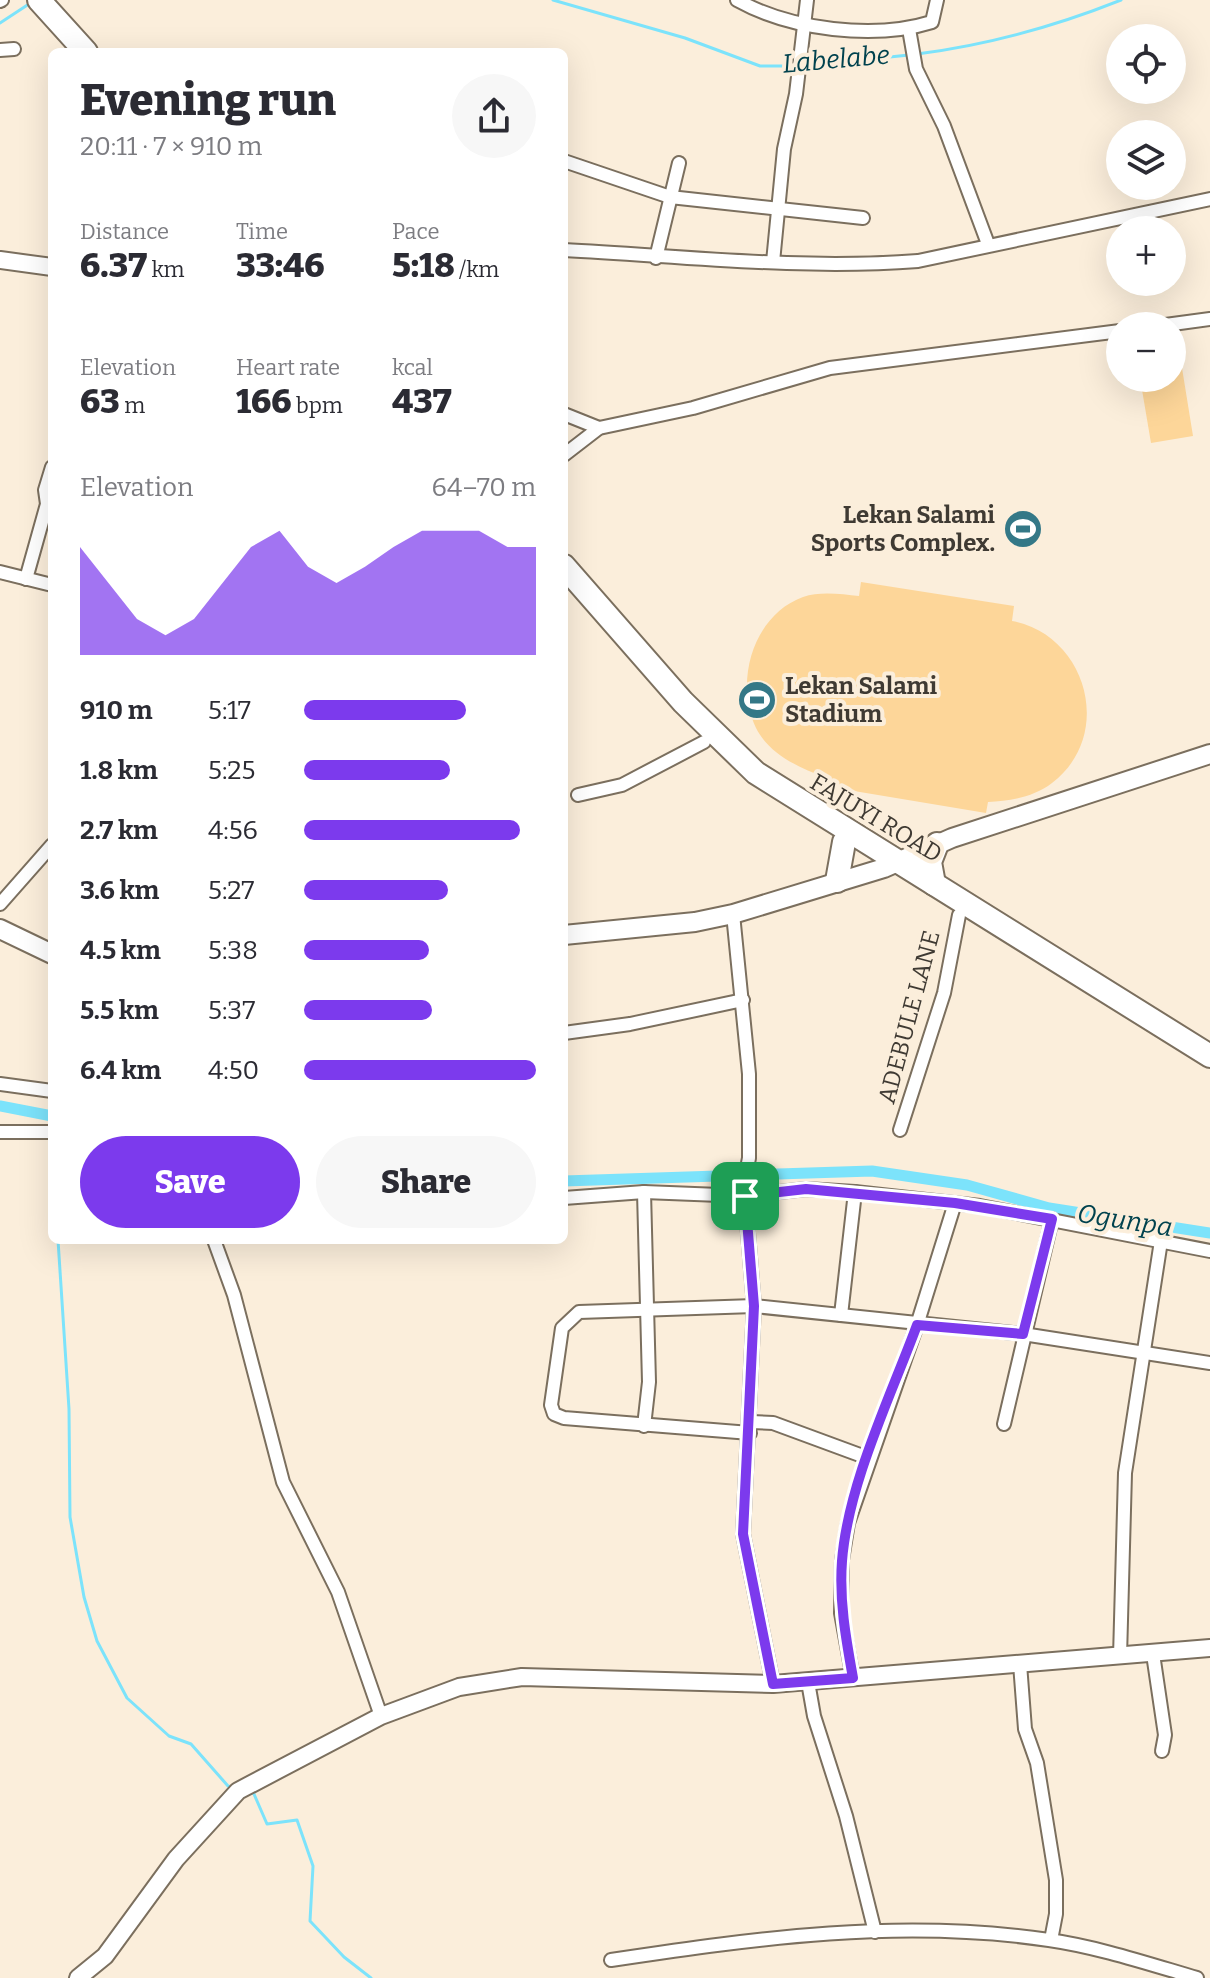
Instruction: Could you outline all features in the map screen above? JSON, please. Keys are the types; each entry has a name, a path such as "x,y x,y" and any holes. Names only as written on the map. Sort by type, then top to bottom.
{"highway":[{"path":"39,0 59,10 97,48"},
{"path":"59,10 83,48"},
{"name":"FAJUYI ROAD","path":"568,571 683,702 756,773 959,915 1210,1071"},
{"name":"FAJUYI ROAD","path":"568,593 670,709 771,799 844,842 934,884 1210,1056"},
{"path":"837,881 844,842"},
{"path":"934,884 930,862 937,844"}],"main road":[{"path":"568,935 683,923 733,914 891,865 937,844 1210,754"},
{"path":"0,929 48,952"}],"street":[{"path":"737,0 803,23 909,29 932,22 937,0"},
{"path":"773,262 784,149 807,0"},
{"path":"909,29 914,54 967,180 988,244"},
{"path":"0,50 14,49"},
{"path":"568,162 670,197 863,218"},
{"path":"656,258 679,163"},
{"path":"568,250 656,258 874,265 918,261 1210,199"},
{"path":"0,260 48,266"},
{"path":"1186,322 1210,319"},
{"path":"568,452 599,428 693,408 787,378 830,368 1106,333"},
{"path":"568,416 599,428"},
{"path":"26,579 47,504 45,490 48,480"},
{"path":"0,572 48,584"},
{"path":"578,795 622,785 704,742"},
{"path":"0,904 48,850"},
{"path":"733,914 749,1074 749,1158 745,1190 754,1306 745,1556 765,1633 773,1684"},
{"name":"ADEBULE LANE","path":"900,1130 944,993 959,915"},
{"path":"568,1032 630,1024 743,1000"},
{"path":"0,1084 48,1090"},
{"path":"0,1132 48,1132"},
{"path":"568,1198 644,1192 806,1189 855,1192 955,1203 1052,1219 1210,1251"},
{"path":"644,1192 649,1382 644,1426"},
{"path":"841,1315 855,1192"},
{"path":"853,1678 841,1613 842,1560 848,1523 868,1458 917,1325 955,1203"},
{"path":"1004,1424 1052,1219"},
{"path":"1120,1657 1125,1473 1161,1241"},
{"path":"215,1244 234,1295 283,1482 338,1592 381,1716"},
{"path":"868,1458 773,1423 750,1428 644,1426 564,1418 554,1414 551,1405 562,1328 568,1319 579,1312 754,1306 1023,1334 1141,1355 1210,1363"},
{"path":"78,1978 122,1935 176,1859 221,1806 238,1791 305,1753 381,1716 459,1687 522,1677 773,1684 1210,1648"},
{"path":"1153,1654 1165,1735 1162,1751"},
{"path":"1020,1664 1025,1729 1037,1763 1056,1880 1056,1914 1051,1940"},
{"path":"808,1682 814,1716 846,1816 875,1932"},
{"path":"611,1960 767,1936 906,1928 1051,1940 1197,1978"}],"shaded area":[{"path":"1142,392 1186,392 1193,436 1151,443"},
{"path":"861,582 1014,606 1012,621 1038,630 1059,645 1074,666 1084,689 1087,714 1083,739 1071,763 1052,783 1030,795 988,802 986,813 824,786 825,777 795,764 769,745 756,728 747,691 752,652 760,634 786,606 803,597 816,594 859,596"}],"waterway":[{"name":"Labelabe","path":"553,0 685,38 760,66 794,66"},
{"name":"Labelabe","path":"917,54 1021,33 1121,0"},
{"name":"Labelabe","path":"0,23 32,2"},
{"name":"Labelabe","path":"802,66 909,55"},
{"name":"Ogunpa","path":"0,1106 48,1115"},
{"name":"Ogunpa","path":"568,1181 872,1171 967,1185 1049,1208 1210,1233"},
{"path":"58,1244 69,1409 70,1517 84,1597 97,1641 127,1698 169,1736 191,1744 228,1786 235,1788"},
{"path":"250,1792 254,1794 267,1824 297,1820 313,1866 310,1921 344,1957 371,1978"}],"place":[{"name":"Lekan Salami Sports Complex.","path":"1023,529"},
{"name":"Lekan Salami Stadium","path":"757,700"}],"route":[{"path":"806,1189 837,1190 955,1203 1052,1219 1023,1334 917,1325 868,1458 848,1523 842,1560 841,1613 853,1678 773,1684 743,1534 751,1422 754,1306 745,1196 806,1189"}]}
